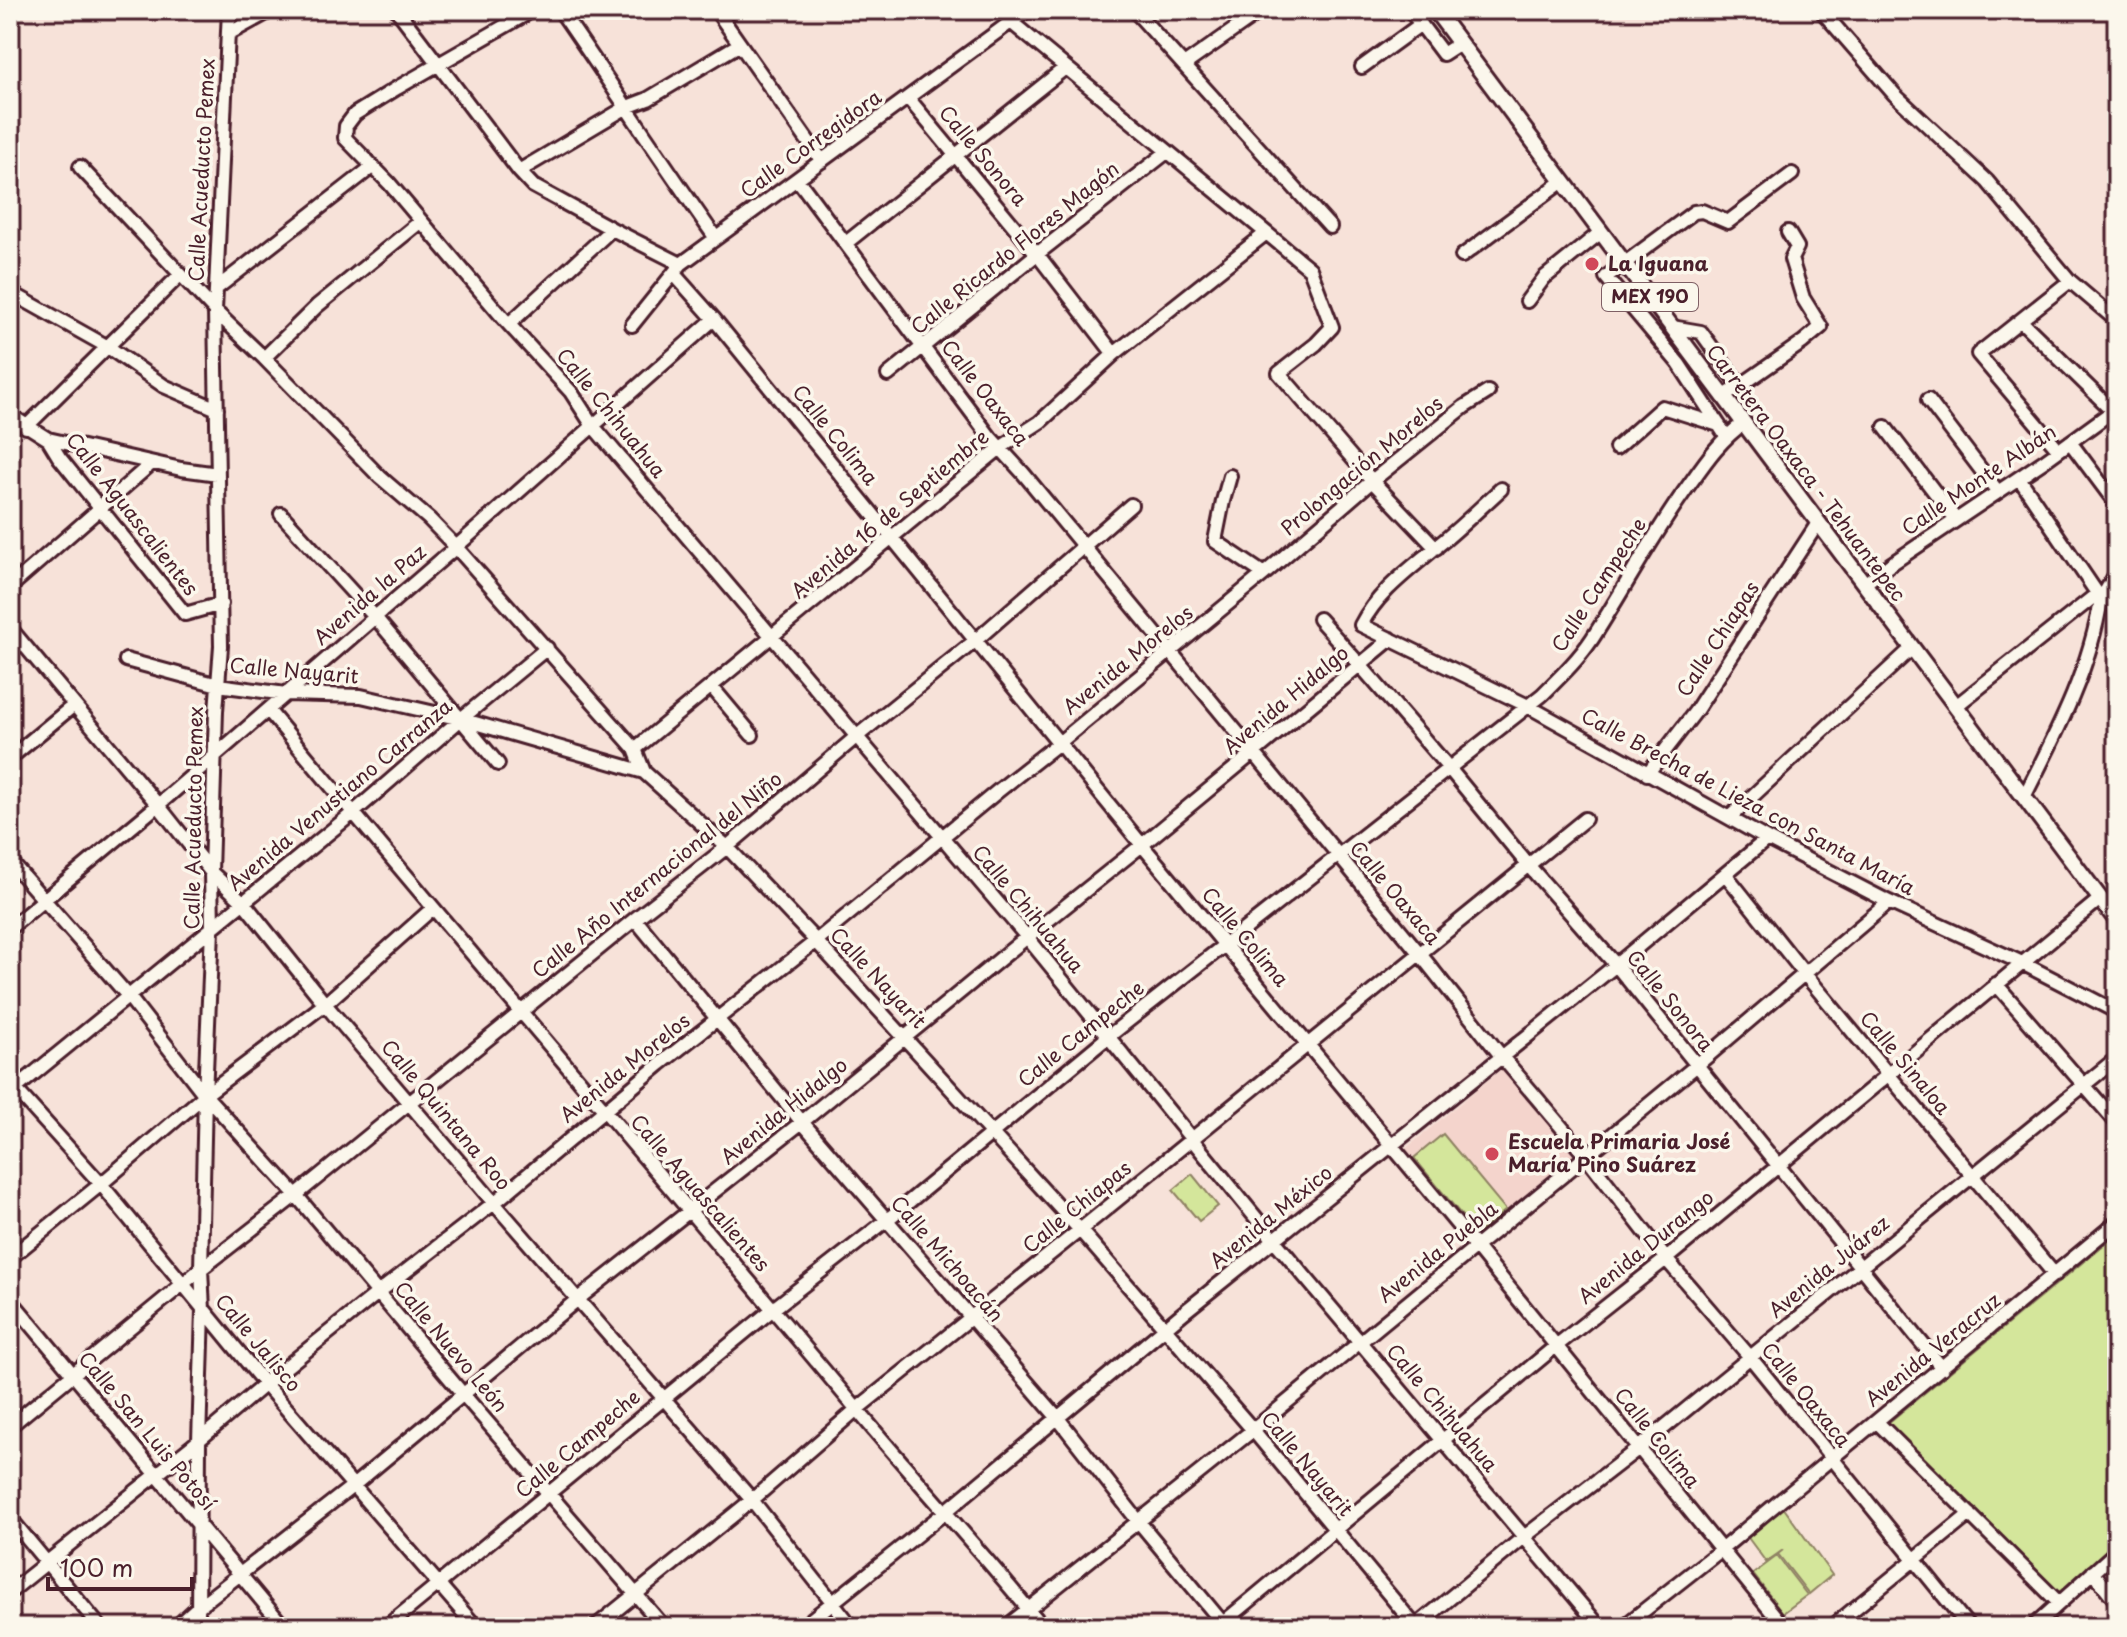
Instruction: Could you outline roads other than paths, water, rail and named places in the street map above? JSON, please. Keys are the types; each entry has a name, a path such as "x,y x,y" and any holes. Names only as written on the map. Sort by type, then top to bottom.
{"main road":[{"name":"Carretera Oaxaca - Tehuantepec","path":"1435,10 2117,921"}],"street":[{"name":"Calle Acueducto Pemex","path":"198,1627 205,1095 221,655 215,311 229,10"},
{"path":"228,34 272,10"},
{"path":"397,10 533,186 677,269"},
{"path":"440,65 533,10"},
{"path":"560,10 715,237"},
{"path":"716,10 822,161"},
{"name":"Calle Corregidora","path":"632,325 677,269 715,237 798,180 1027,10"},
{"path":"1134,10 1330,227"},
{"path":"1410,10 1443,54 1460,43"},
{"path":"1821,10 1895,95 1987,181 2070,281 2117,321"},
{"path":"1184,65 1255,15"},
{"path":"1011,22 1310,269 1332,327 1279,373 1372,481 1436,548 1501,489"},
{"path":"1362,67 1421,24"},
{"path":"519,171 740,44"},
{"name":"Calle Chihuahua","path":"440,65 355,114 346,126 345,138 389,183 571,392 593,426 1027,937 1274,1240 1600,1627"},
{"path":"846,243 1065,68"},
{"name":"Calle Sonora","path":"908,98 1037,254 1114,354"},
{"path":"643,132 648,99"},
{"name":"Calle Ricardo Flores Magón","path":"888,375 1167,152"},
{"path":"80,167 215,311 380,477 456,547 635,749 644,772"},
{"path":"217,288 372,167"},
{"path":"1722,431 1679,364 1606,277 1694,212 1702,211 1728,222 1792,174"},
{"name":"Calle Oaxaca","path":"798,180 990,437 1171,651 1969,1627"},
{"path":"1462,256 1563,181"},
{"path":"264,358 317,306 421,221"},
{"path":"509,324 612,229"},
{"path":"1527,301 1544,278 1601,232"},
{"path":"1724,396 1821,327 1803,298 1791,259 1797,247 1788,232"},
{"name":"Avenida 16 de Septiembre","path":"635,749 1000,448 1040,422 1114,354 1265,234"},
{"name":"Calle Colima","path":"677,269 714,319 1142,845 1476,1247 1784,1627"},
{"path":"26,427 180,275"},
{"path":"2070,281 1978,354 2117,505"},
{"path":"10,292 108,347 164,386 217,409"},
{"name":"Avenida la Paz","path":"10,928 268,710 714,319"},
{"path":"2021,321 2115,410"},
{"path":"1672,327 1701,332 1740,386"},
{"name":"Prolongación Morelos","path":"1264,574 1372,481 1464,407 1488,392"},
{"path":"1928,400 1998,492"},
{"path":"1616,448 1662,407 1722,431"},
{"name":"Calle Monte Albán","path":"1864,584 2115,410"},
{"path":"10,415 48,439 152,463 218,474"},
{"name":"Calle Campeche","path":"386,1627 1109,1036 1542,695 1591,641 1722,431 1744,423"},
{"path":"1885,427 1956,520"},
{"name":"Calle Aguascalientes","path":"48,439 59,457 185,614 221,604"},
{"path":"10,587 152,463"},
{"path":"1230,476 1215,541 1264,574"},
{"path":"2019,478 2099,596 2090,649 2062,722 2024,797"},
{"name":"Calle Año Internacional del Niño","path":"10,1426 727,847 976,640 1131,505"},
{"path":"281,514 375,617 498,764"},
{"name":"Calle Chiapas","path":"1647,774 1724,670 1818,523"},
{"name":"Calle Brecha de Lieza con Santa María","path":"1436,548 1402,575 1369,610 1361,625 1526,705 1647,774 1889,902 2022,963 2117,1012"},
{"path":"1956,706 2099,596 2117,572"},
{"name":"Avenida Morelos","path":"10,1592 379,1292 494,1203 1264,574"},
{"name":"Calle Sonora","path":"1319,619 1616,965 1942,1368"},
{"name":"Calle Quintana Roo","path":"10,628 211,872 244,903 325,1004 494,1203 752,1500 852,1627"},
{"name":"Avenida Hidalgo","path":"176,1627 239,1573 354,1485 578,1299 906,1038 1391,639"},
{"name":"Avenida Venustiano Carranza","path":"12,1088 244,903 547,648"},
{"path":"1730,817 1911,649"},
{"name":"Calle Nayarit","path":"126,660 218,685 286,694 361,696 461,719 644,772 727,847 1080,1230 1253,1430 1416,1627"},
{"path":"711,686 752,735"},
{"path":"10,758 74,705"},
{"name":"Calle Aguascalientes","path":"268,710 603,1111 1043,1627"},
{"name":"Calle Chiapas","path":"595,1627 752,1500 857,1409 1585,819"},
{"name":"Avenida México","path":"802,1627 1767,839"},
{"path":"10,861 129,997 205,1095"},
{"name":"Calle Sinaloa","path":"1726,875 2055,1275"},
{"name":"Avenida Durango","path":"1222,1626 1556,1346 1666,1259 2100,899"},
{"name":"Avenida Puebla","path":"1006,1627 1476,1247 1889,902"},
{"path":"10,1258 205,1095 325,1004 433,908"},
{"name":"Calle Michoacán","path":"635,919 802,1122 1057,1417 1222,1626"},
{"path":"1996,984 2117,1123"},
{"name":"Avenida Juárez","path":"1416,1627 2117,1058"},
{"name":"Calle Jalisco","path":"12,1088 101,1184 265,1384 476,1627"},
{"name":"Calle Nuevo León","path":"205,1095 296,1195 664,1627"},
{"name":"Avenida Veracruz","path":"1623,1627 1832,1459 2117,1222"},
{"name":"Calle San Luis Potosí","path":"10,1299 284,1627"},
{"path":"1877,1422 2059,1603"},
{"path":"1832,1627 1970,1514"},
{"path":"10,1518 100,1627"},
{"path":"2033,1627 2117,1551"},
{"path":"2093,1572 2117,1602"}],"place":[{"name":"La Iguana","path":"1592,264"},
{"name":"Escuela Primaria José María Pino Suárez","path":"1492,1154"}]}
